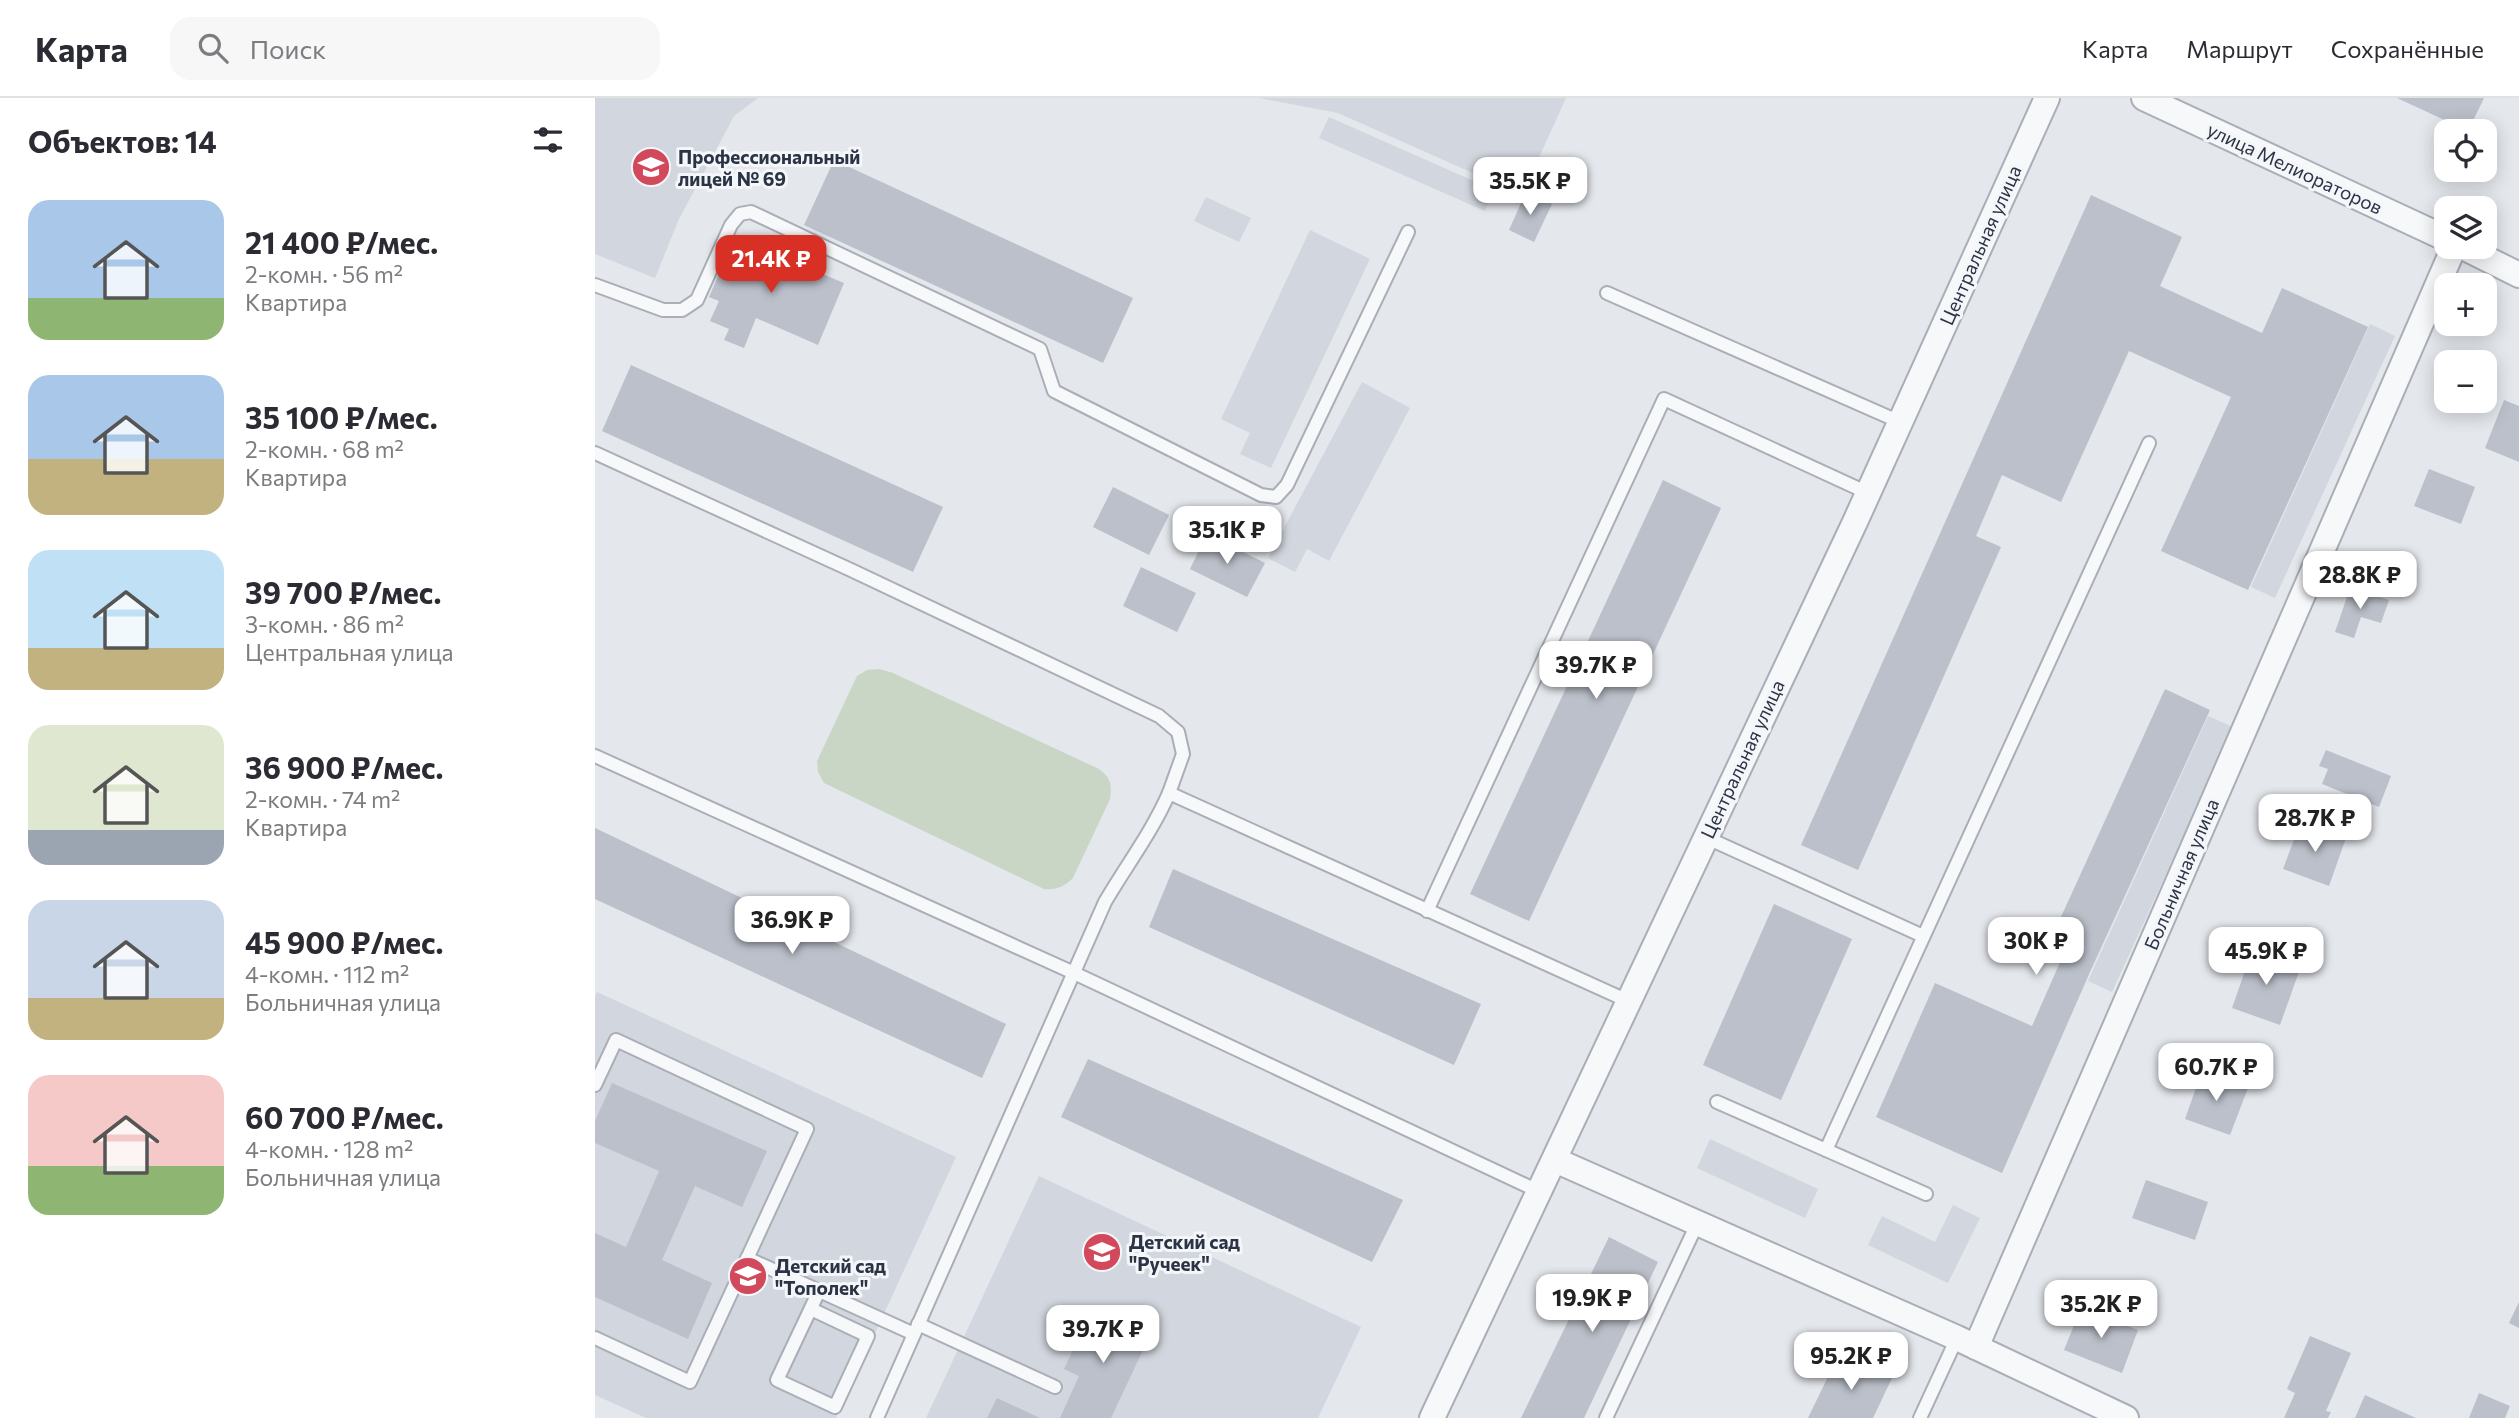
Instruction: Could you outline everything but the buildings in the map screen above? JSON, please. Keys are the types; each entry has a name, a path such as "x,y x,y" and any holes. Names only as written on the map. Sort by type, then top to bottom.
{"street":[{"name":"Центральная улица","path":"1432,1418 1868,493 2047,98"},
{"name":"улица Мелиораторов","path":"2144,98 2434,233"},
{"name":"Больничная улица","path":"1966,1343 2448,259"},
{"path":"2487,259 2519,275"},
{"path":"1555,1160 1966,1343 2126,1418"}],"lane":[{"path":"595,285 663,310 682,310 697,300 730,225 740,214 751,212 1039,349 1053,391 1261,495 1276,497 1287,485 1408,232"},
{"path":"1607,293 1900,422"},
{"path":"1427,911 1664,399 1868,493"},
{"path":"1826,1150 2149,443"},
{"path":"595,453 875,581 1159,716 1178,732 1183,754 1169,793 1157,820 1105,902 877,1418"},
{"path":"595,756 1075,973 1538,1191"},
{"path":"1169,793 1628,1001"},
{"path":"1705,837 1923,936"},
{"path":"595,1085 616,1041 807,1129 690,1382 595,1338"},
{"path":"1717,1102 1926,1194"},
{"path":"1606,1418 1697,1224"},
{"path":"747,1258 819,1291 1055,1387"},
{"path":"811,1309 868,1336 835,1407 777,1380 819,1291"},
{"path":"1920,1418 1966,1343"}],"shaded area":[{"name":"Профессиональный лицей № 69","path":"595,98 758,98 734,116 679,219 655,278 595,254"},
{"path":"1259,98 1566,98 1522,195 1338,113"},
{"path":"1329,117 1494,190 1485,211 1319,138"},
{"path":"1206,197 1251,218 1239,242 1194,221"},
{"path":"1310,230 1370,259 1271,468 1240,454 1250,433 1221,419"},
{"path":"2370,324 2395,336 2275,598 2251,587"},
{"path":"1362,382 1410,408 1329,561 1307,549 1295,572 1268,558"},
{"path":"2208,716 2233,727 2112,992 2088,981"},
{"name":"Детский сад \"Тополек\"","path":"597,992 956,1157 836,1418 646,1418 595,1395"},
{"path":"1710,1139 1818,1189 1805,1218 1697,1168"},
{"name":"Детский сад \"Ручеек\"","path":"1039,1176 1361,1327 1318,1418 926,1418"},
{"path":"1953,1205 1980,1218 1948,1283 1868,1245 1882,1216 1935,1242"}],"green space":[{"path":"879,669 893,673 1099,769 1106,776 1111,786 1110,799 1070,881 1060,887 1044,889 824,783 818,772 817,761 857,676 867,670"}],"place":[{"name":"Профессиональный лицей № 69","path":"651,167"},
{"name":"Детский сад \"Ручеек\"","path":"1102,1252"},
{"name":"Детский сад \"Тополек\"","path":"748,1276"}]}
